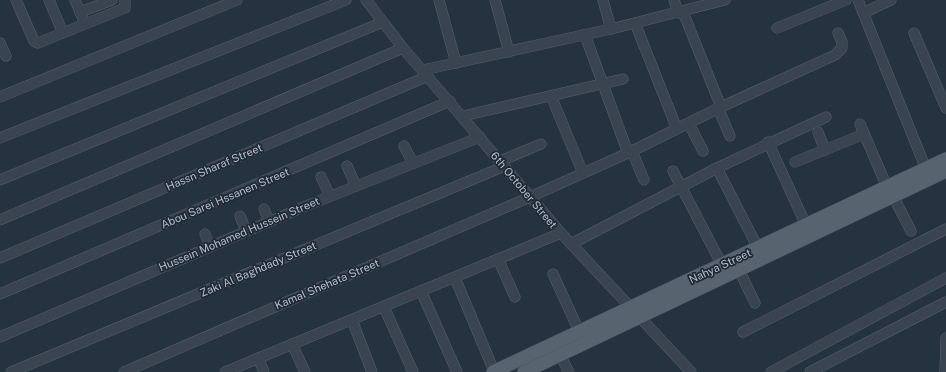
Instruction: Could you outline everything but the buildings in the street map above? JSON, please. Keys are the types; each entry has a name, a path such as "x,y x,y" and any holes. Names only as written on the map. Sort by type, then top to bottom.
{"main road":[{"name":"Nahya Street","path":"494,372 517,367 579,331 758,248 782,243 890,191 926,168 946,159"},
{"name":"Nahya Street","path":"524,372 739,270 782,243 806,225 890,191 946,171"}],"street":[{"path":"16,0 36,43 126,8 125,0"},
{"path":"49,0 63,33"},
{"path":"75,0 86,24"},
{"path":"80,12 112,0"},
{"path":"0,96 237,0"},
{"path":"0,138 346,0"},
{"name":"6th October Street","path":"366,0 403,48 463,116 561,233 690,372"},
{"path":"439,0 456,63"},
{"path":"495,0 509,52"},
{"path":"603,0 611,29"},
{"path":"674,0 730,136"},
{"name":"Hassn Sharaf Street","path":"0,258 425,73 456,63 680,13 726,0"},
{"path":"777,28 846,0"},
{"path":"858,0 926,168"},
{"path":"863,13 891,0"},
{"path":"0,180 383,22"},
{"path":"635,23 677,129"},
{"name":"Kamal Shehata Street","path":"124,372 530,197 689,124 719,107 835,55 842,48 842,42 838,33"},
{"path":"914,33 946,108"},
{"path":"584,35 630,152 644,180"},
{"path":"0,43 6,56"},
{"path":"0,220 403,48"},
{"path":"463,116 623,79"},
{"path":"551,96 583,173"},
{"name":"Abou Sarei Hssanen Street","path":"0,294 450,101"},
{"path":"571,244 768,142 826,117"},
{"path":"689,124 703,151"},
{"path":"795,162 825,150 862,129 890,191 911,231"},
{"path":"818,132 825,150"},
{"name":"Hussein Mohamed Hussein Street","path":"0,337 269,221 480,137"},
{"path":"768,142 806,225"},
{"name":"Zaki Al Baghdady Street","path":"11,372 502,164 541,144"},
{"path":"404,146 413,163"},
{"path":"347,166 356,186"},
{"path":"717,168 758,248"},
{"path":"673,171 722,265"},
{"path":"321,177 330,196"},
{"path":"264,209 269,221"},
{"path":"240,216 246,231"},
{"path":"743,332 946,229"},
{"path":"225,372 561,233"},
{"path":"205,234 210,246"},
{"path":"498,259 515,297"},
{"path":"739,270 755,303"},
{"path":"553,274 579,331"},
{"path":"455,278 494,372"},
{"path":"771,372 946,278"},
{"path":"421,291 458,372"},
{"path":"810,372 946,302"},
{"path":"384,307 413,372"},
{"path":"352,320 372,372"},
{"path":"945,372 946,338"},
{"path":"292,344 305,372"},
{"path":"560,355 569,372"},
{"path":"258,358 264,372"}]}
